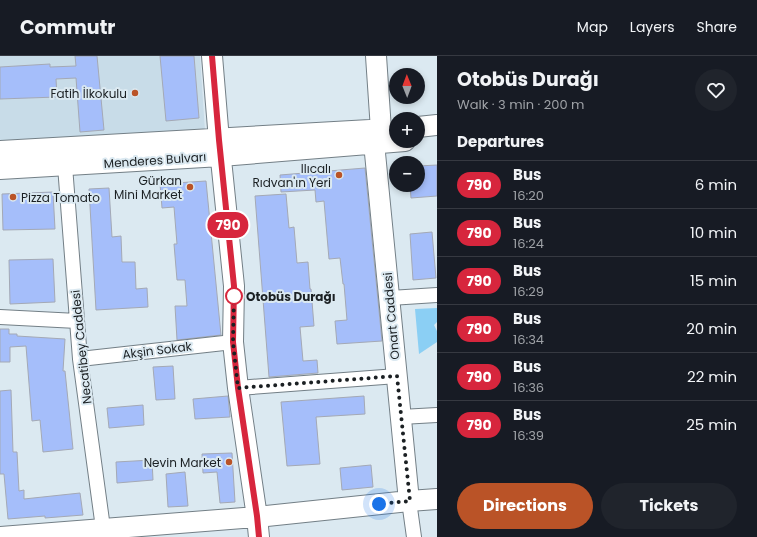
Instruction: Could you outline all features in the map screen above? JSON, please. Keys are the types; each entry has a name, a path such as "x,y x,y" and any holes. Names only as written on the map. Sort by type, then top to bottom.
{"street":[{"path":"212,56 234,286 233,342 238,388 257,516 258,537"},
{"name":"Onart Caddesi","path":"376,56 384,134 390,298 414,537"},
{"path":"425,126 437,125"},
{"name":"Menderes Bulvarı","path":"0,169 65,166 220,148 384,134"},
{"path":"425,139 437,138"},
{"name":"Menderes Bulvarı","path":"0,151 220,148"},
{"name":"Necatibey Caddesi","path":"65,166 80,359 103,528"},
{"path":"390,298 437,295"},
{"path":"0,317 77,321"},
{"name":"Akşin Sokak","path":"80,359 233,342"},
{"path":"238,388 397,376"},
{"path":"401,417 437,415"},
{"path":"0,536 76,534 103,528 257,516 437,499"}],"shaded area":[{"name":"Fatih İlkokulu","path":"0,56 200,56 205,131 0,141"},
{"path":"437,308 437,322 434,325 437,331 437,342 419,354 415,309"}],"building":[{"path":"75,56 97,56 104,130 80,132 76,78 56,79 57,97 0,99 0,67 50,64 50,67 76,66"},
{"path":"160,56 194,56 199,118 166,121"},
{"path":"437,165 437,196 411,198 411,192 425,192 425,166"},
{"path":"365,168 382,341 337,344 335,321 347,320 344,284 340,258 329,259 324,201 316,202 315,190 281,192 280,175"},
{"path":"206,181 221,335 177,340 175,306 187,306 185,280 177,280 174,244 177,244 174,207 162,208 160,184"},
{"path":"109,188 112,237 121,236 122,262 135,262 136,289 147,288 148,307 96,310 89,189"},
{"path":"53,192 55,229 3,230 2,194"},
{"path":"286,194 289,228 294,227 297,263 308,262 311,289 314,326 300,327 303,361 317,360 318,373 269,377 255,196"},
{"path":"432,232 436,278 413,280 410,234"},
{"path":"53,259 55,302 10,304 9,260"},
{"path":"0,329 9,329 9,334 17,334 17,336 65,339 63,371 65,371 73,449 43,452 40,420 32,421 26,346 10,347 10,362 0,362"},
{"path":"173,366 175,399 156,400 153,367"},
{"path":"11,390 13,452 17,452 19,491 24,490 24,499 80,493 83,515 8,519 4,474 0,474 0,391"},
{"path":"228,396 230,417 195,419 193,399"},
{"path":"364,396 365,414 316,417 320,464 287,466 281,402"},
{"path":"143,405 144,425 109,428 107,408"},
{"path":"232,453 235,502 220,503 217,472 203,473 202,454"},
{"path":"152,460 153,480 117,483 116,462"},
{"path":"371,465 373,487 342,490 340,468"},
{"path":"185,472 188,506 168,507 166,474"}],"bus line":[{"name":"790","path":"212,56 234,286 233,342 259,537"}],"place":[{"name":"Fatih İlkokulu","path":"135,93"},
{"name":"Ilıcalı Rıdvan'ın Yeri","path":"339,175"},
{"name":"Gürkan Mini Market","path":"190,187"},
{"name":"Pizza Tomato","path":"13,197"},
{"name":"Otobüs Durağı","path":"234,296"},
{"name":"Nevin Market","path":"229,462"}],"route":[{"path":"234,296 233,342 238,388 397,376 410,501 379,504"}]}
